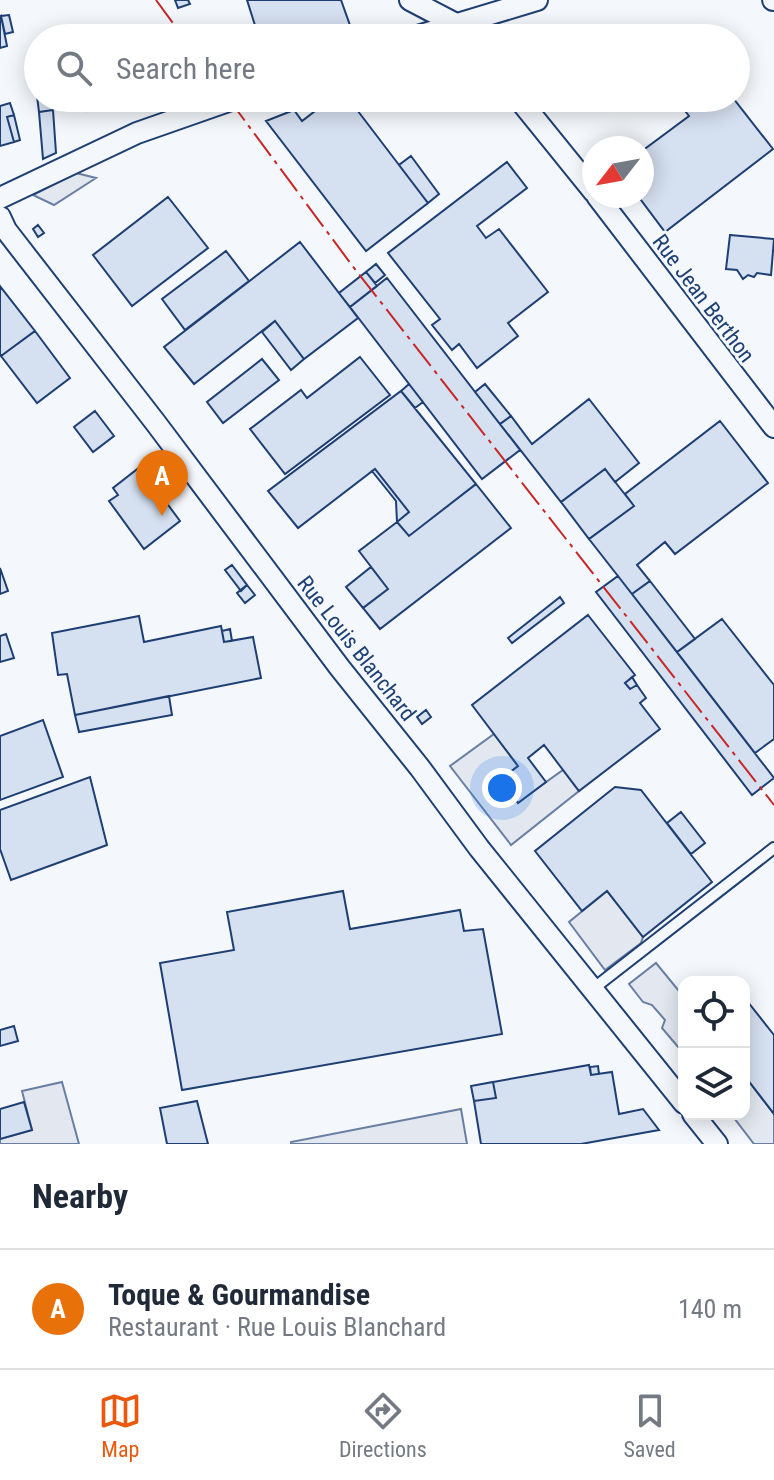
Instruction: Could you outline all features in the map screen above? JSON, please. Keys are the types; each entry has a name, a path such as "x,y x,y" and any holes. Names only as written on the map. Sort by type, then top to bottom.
{"street":[{"path":"410,0 449,24"},
{"path":"478,24 537,0"},
{"path":"0,198 137,133 197,112"},
{"name":"Rue Jean Berthon","path":"529,112 582,178"},
{"name":"Rue Jean Berthon","path":"606,208 774,427"},
{"name":"Rue Louis Blanchard","path":"0,217 6,230 340,668 547,934 594,988 678,1095"},
{"path":"698,1120 717,1144"}],"lane":[{"path":"594,988 774,848"}],"shaded area":[{"path":"76,173 96,178 54,205 33,195"},
{"path":"494,734 518,766 501,779 518,802 563,770 579,791 511,845 450,766"},
{"path":"607,891 643,937 641,943 605,970 569,922"},
{"path":"656,963 678,990 678,1047 662,1028 665,1020 652,1005 643,1002 629,984"},
{"path":"62,1082 79,1144 0,1144 0,1139 32,1130 22,1091"},
{"path":"750,1083 774,1114 774,1144 754,1144 736,1120 750,1120"},
{"path":"461,1109 467,1144 291,1144 291,1142"}],"building":[{"path":"175,0 188,0 190,4 178,8"},
{"path":"247,0 341,0 350,24 255,24"},
{"path":"9,15 13,32 5,34 1,16"},
{"path":"0,17 7,46 0,48"},
{"path":"10,103 14,115 7,117 14,142 0,146 0,106"},
{"path":"39,112 53,112 56,153 43,159"},
{"path":"295,112 302,121 314,112 359,112 428,203 366,251 266,121"},
{"path":"686,112 744,112 773,149 665,232 647,208 654,208 654,142 689,116"},
{"path":"14,115 20,140 14,142 7,117"},
{"path":"411,156 439,194 428,203 399,165"},
{"path":"507,162 527,188 477,226 486,238 499,229 548,292 508,323 518,336 477,368 459,344 452,350 432,325 440,319 388,253"},
{"path":"168,197 208,248 132,306 93,255"},
{"path":"38,225 44,233 38,237 33,229"},
{"path":"730,235 774,239 771,275 757,273 754,277 748,275 743,279 737,270 726,269"},
{"path":"300,242 358,318 304,359 275,321 194,384 164,347"},
{"path":"226,251 249,281 185,330 162,299"},
{"path":"376,264 385,275 375,283 366,272"},
{"path":"366,272 377,286 350,307 339,293"},
{"path":"387,278 520,450 482,479 350,307"},
{"path":"0,286 35,331 1,356 0,354"},
{"path":"275,321 304,359 291,370 262,332"},
{"path":"35,331 70,378 37,403 1,356"},
{"path":"360,357 390,395 285,474 250,429 301,390 307,398"},
{"path":"262,359 279,380 223,423 207,402"},
{"path":"409,384 423,402 415,408 401,391"},
{"path":"485,384 511,416 500,424 475,392"},
{"path":"401,391 476,484 409,536 397,522 409,512 375,469 298,528 268,491"},
{"path":"589,399 639,463 615,482 605,469 561,502 500,424 511,416 532,444"},
{"path":"95,411 114,436 93,452 74,427"},
{"path":"720,421 768,483 675,554 665,542 637,565 650,581 632,594 589,539 634,506 625,494"},
{"path":"140,467 180,521 144,549 109,501 118,495 113,488"},
{"path":"375,469 409,512 397,522 396,501 372,471"},
{"path":"605,469 634,506 589,539 561,502"},
{"path":"476,484 511,528 380,629 363,608 388,589 359,551 397,522 409,536"},
{"path":"232,565 247,585 241,591 225,570"},
{"path":"371,567 388,589 363,608 346,587"},
{"path":"0,568 8,591 0,594"},
{"path":"618,576 774,778 752,795 596,592"},
{"path":"650,581 695,639 677,652 632,594"},
{"path":"247,585 255,595 245,603 237,593"},
{"path":"560,597 564,603 512,643 508,638"},
{"path":"588,615 635,675 625,683 630,689 637,685 646,698 640,703 660,729 579,791 544,745 528,758 546,782 518,803 501,779 518,766 472,705"},
{"path":"139,616 144,642 221,626 224,642 253,637 261,678 75,715 67,674 58,675 52,633"},
{"path":"722,619 774,685 774,739 755,753 677,652"},
{"path":"230,629 232,641 224,642 222,631"},
{"path":"6,634 14,658 0,662 0,636"},
{"path":"632,677 637,685 630,689 625,683"},
{"path":"169,696 172,715 79,732 75,715"},
{"path":"426,710 431,717 422,724 417,717"},
{"path":"43,720 63,777 0,800 0,736"},
{"path":"90,777 107,845 11,880 0,849 0,810"},
{"path":"615,787 641,790 712,882 643,937 607,891 582,911 535,851"},
{"path":"681,812 705,843 691,854 667,823"},
{"path":"343,891 350,929 460,910 464,931 483,929 502,1034 182,1090 160,963 234,950 227,912"},
{"path":"750,1005 774,1035 774,1114 750,1083"},
{"path":"14,1026 18,1041 0,1046 0,1030"},
{"path":"589,1065 591,1075 612,1072 619,1114 643,1109 659,1130 581,1144 481,1144 474,1101 496,1098 493,1082"},
{"path":"598,1066 599,1074 591,1075 590,1067"},
{"path":"493,1082 496,1098 474,1101 471,1086"},
{"path":"197,1101 208,1144 167,1144 160,1108"},
{"path":"24,1102 32,1130 0,1139 0,1109"}],"power":[{"path":"156,0 174,24"},
{"path":"238,112 351,264 774,805"}],"place":[{"name":"Toque & Gourmandise","path":"162,516"}]}
